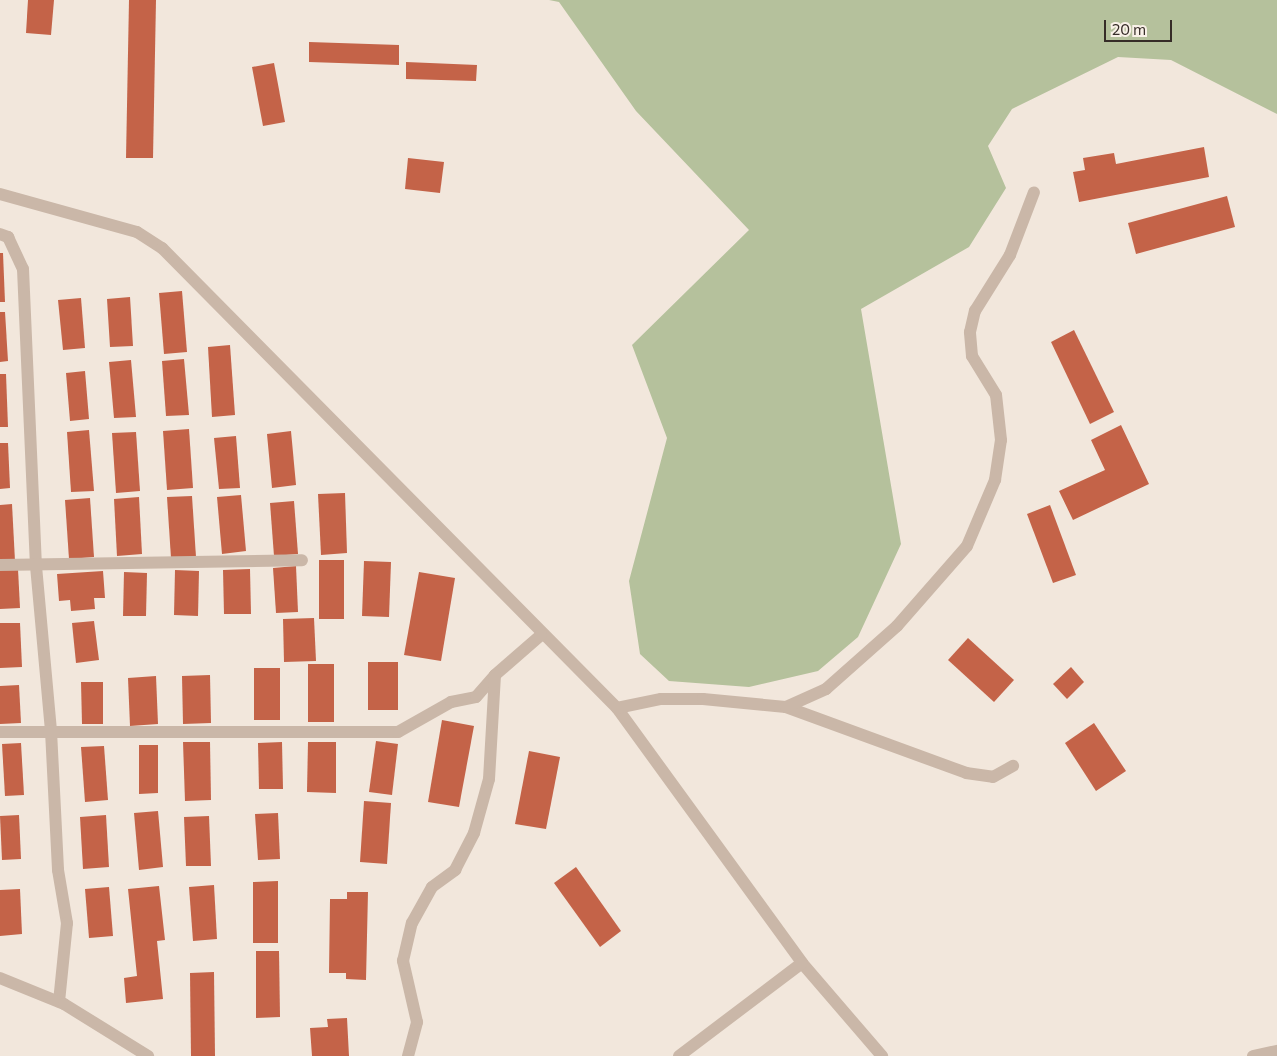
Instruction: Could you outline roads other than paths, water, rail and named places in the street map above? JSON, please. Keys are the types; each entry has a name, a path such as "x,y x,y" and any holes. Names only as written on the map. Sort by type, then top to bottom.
{"street":[{"path":"786,708 826,689 890,633 967,546 995,480 1001,440 996,395 972,356 970,332 974,311 1010,255 1034,192"},
{"path":"0,194 137,232 162,248 541,634 617,708 802,963 882,1056"},
{"path":"0,234 8,237 22,269 36,566 52,731 58,870 67,923 59,1002"},
{"path":"0,566 302,560"},
{"path":"0,732 398,732 451,702 476,697 494,675 541,634"},
{"path":"408,1056 417,1022 403,961 412,923 432,887 455,870 474,833 489,779 494,675"},
{"path":"617,708 661,699 695,699 786,708 966,773 993,777 1012,766"},
{"path":"679,1056 802,963"},
{"path":"0,978 59,1002 148,1056"},
{"path":"1253,1056 1277,1051"}]}
